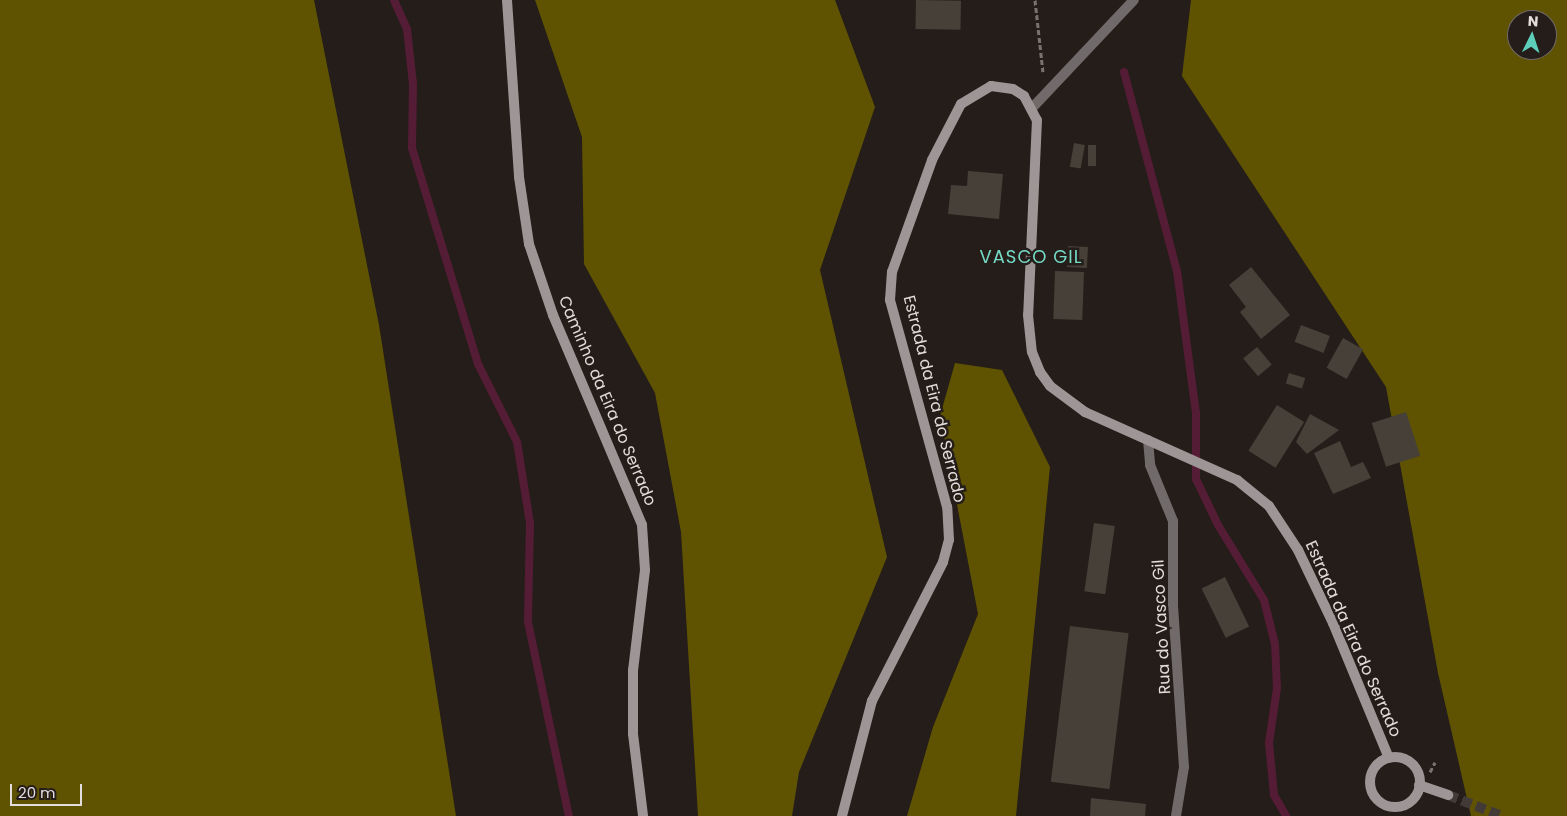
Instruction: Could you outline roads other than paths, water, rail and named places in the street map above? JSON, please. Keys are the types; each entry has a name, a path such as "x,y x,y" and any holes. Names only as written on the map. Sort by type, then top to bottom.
{"main road":[{"name":"Caminho da Eira do Serrado","path":"507,0 518,177 529,244 553,315 642,525 645,570 632,670 634,734 643,816"},
{"name":"Estrada da Eira do Serrado","path":"842,816 872,701 944,562 949,540 947,507 890,300 892,272 932,160 961,104 977,91 1003,86 1024,96 1033,107 1038,132 1029,269 1032,352 1050,386 1065,400 1218,471 1254,492 1282,522 1333,623 1389,758"},
{"path":"1389,758 1411,764 1419,785 1409,803 1401,811 1378,801 1370,788 1372,773 1389,758"},
{"path":"1419,785 1448,795"}],"street":[{"path":"1033,107 1134,0"},
{"name":"Rua do Vasco Gil","path":"1148,440 1150,465 1173,521 1173,606 1184,767 1176,816"}],"waterway":[{"path":"394,0 407,29 413,84 412,148 478,364 517,442 530,523 528,622 569,816"},
{"path":"1124,72 1177,271 1196,413 1196,479 1218,525 1264,600 1275,644 1277,688 1269,743 1274,795 1286,816"}],"tunnel":[{"path":"1448,795 1502,816"}],"district":[{"name":"VASCO GIL","path":"1031,257"}]}
